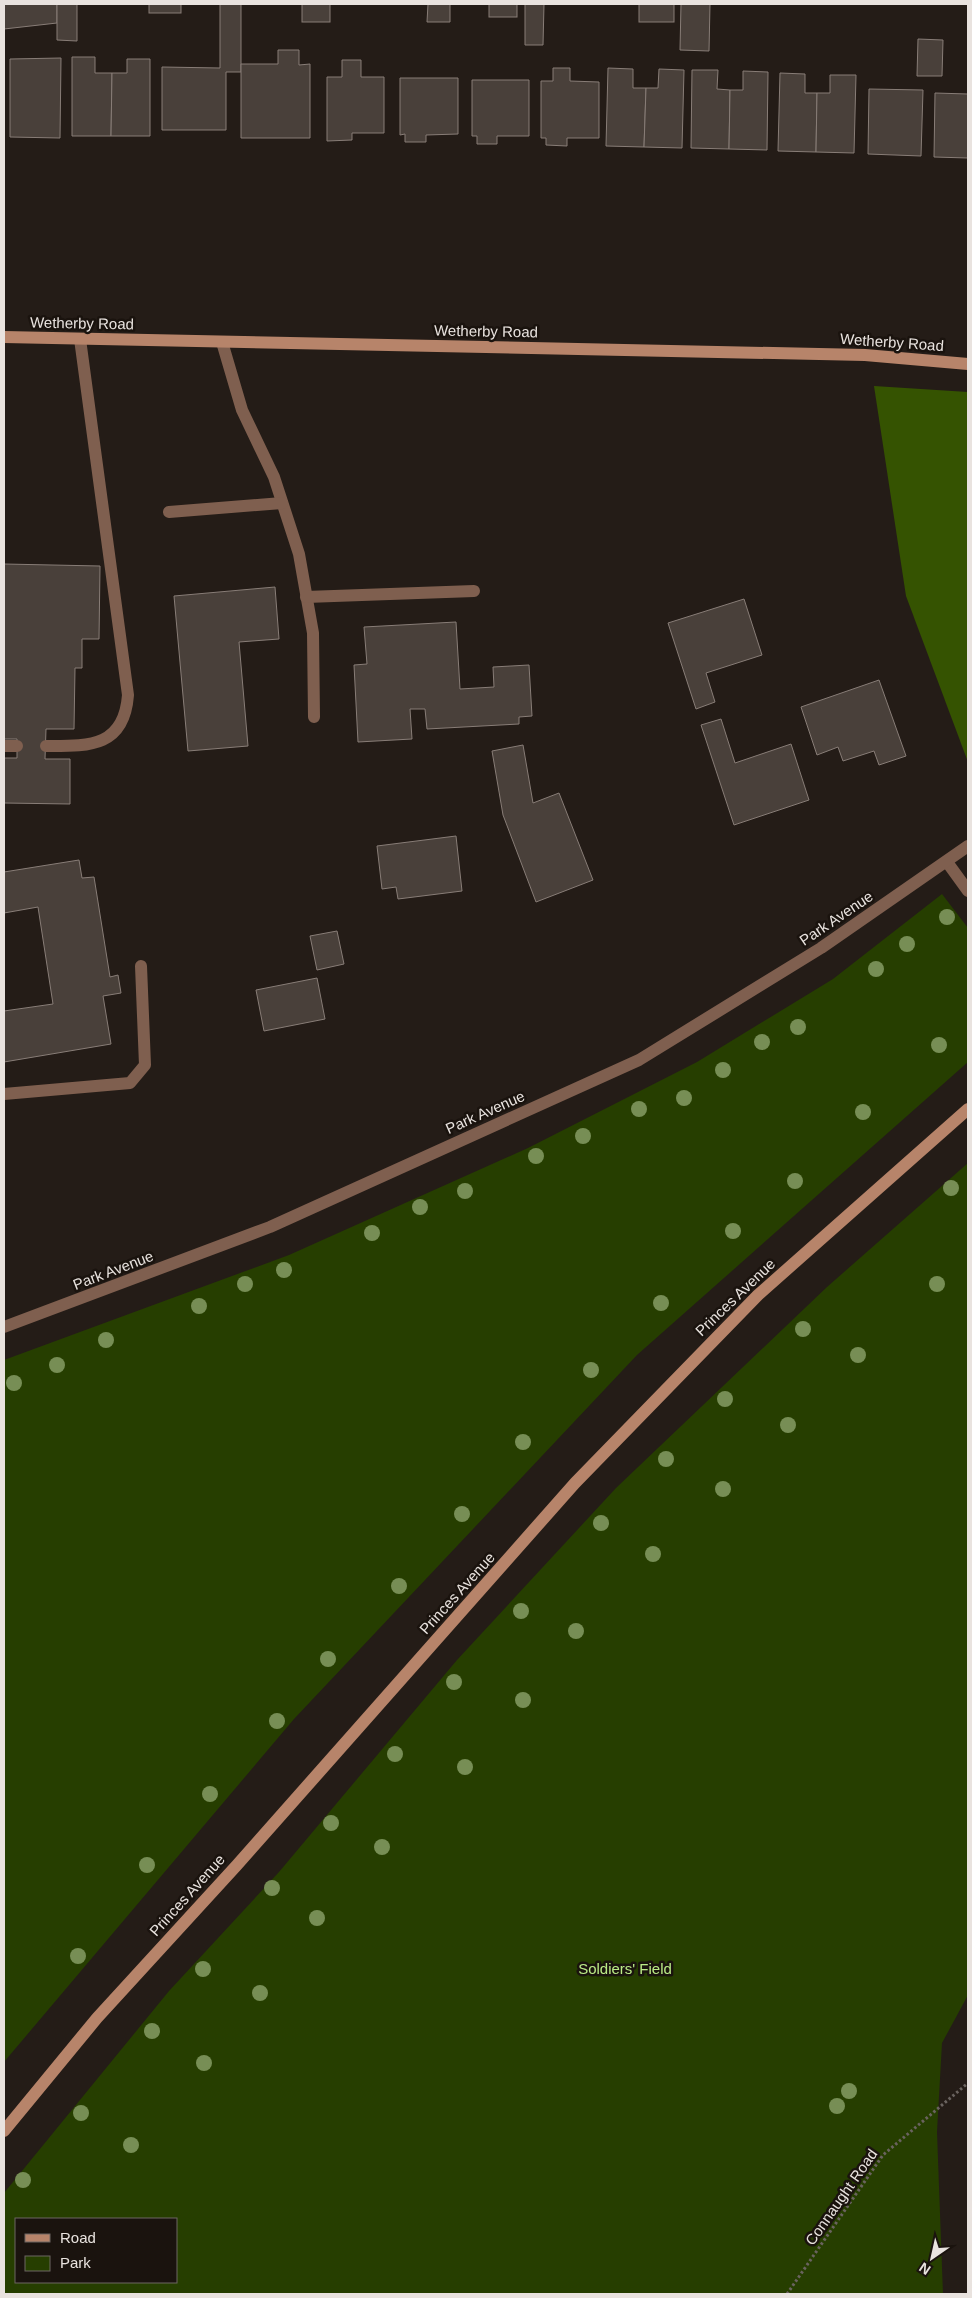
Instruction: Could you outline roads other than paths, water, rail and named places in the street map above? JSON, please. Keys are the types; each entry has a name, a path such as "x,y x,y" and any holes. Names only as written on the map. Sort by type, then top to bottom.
{"street":[{"name":"Wetherby Road","path":"4,337 865,355 968,364"},
{"path":"46,746 82,746 97,743 116,730 127,710 128,695 80,339"},
{"path":"222,342 242,410 274,477 299,554 313,633 314,717"},
{"path":"169,512 282,503"},
{"path":"306,597 474,591"},
{"name":"Park Avenue","path":"4,1326 270,1227 638,1060 821,948 968,846"},
{"path":"947,862 968,890"},
{"path":"4,1094 130,1083 145,1065 141,966"},
{"name":"Princes Avenue","path":"4,2131 97,2018 237,1865 575,1483 758,1294 968,1109"}],"park label":[{"name":"Soldiers' Field","path":"625,1968"}]}
